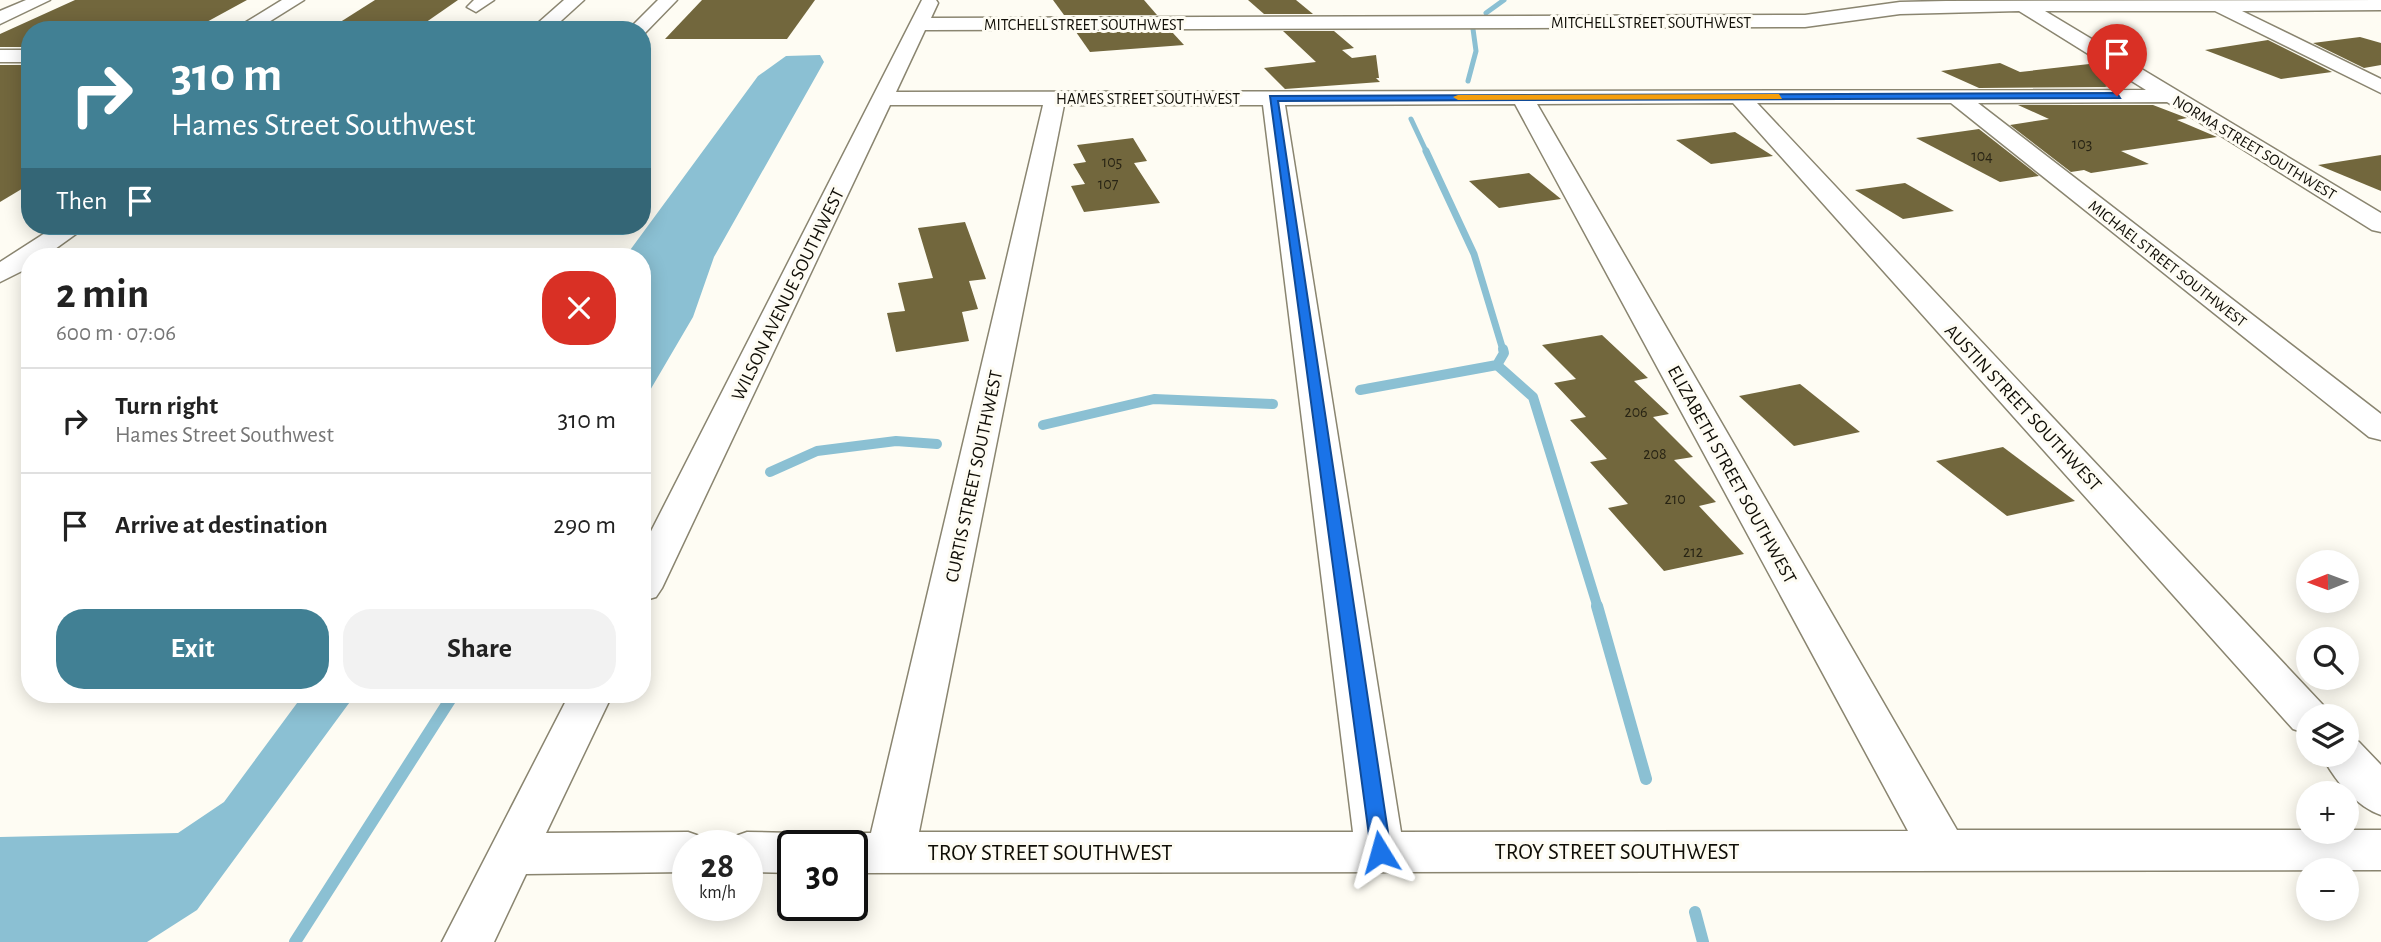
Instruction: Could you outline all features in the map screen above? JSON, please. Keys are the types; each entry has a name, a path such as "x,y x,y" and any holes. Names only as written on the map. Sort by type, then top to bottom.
{"street":[{"path":"0,19 41,0"},
{"path":"258,21 295,0"},
{"path":"550,21 575,0"},
{"path":"646,21 668,0"},
{"name":"NORMA STREET SOUTHWEST","path":"2022,5 2381,224"},
{"path":"2216,5 2381,87"},
{"name":"MITCHELL STREET SOUTHWEST","path":"925,12 1805,21 1914,6 2381,5"},
{"name":"WILSON AVENUE SOUTHWEST","path":"651,570 925,12"},
{"path":"0,56 21,56"},
{"name":"MICHAEL STREET SOUTHWEST","path":"1956,96 2381,430"},
{"name":"HAMES STREET SOUTHWEST","path":"883,99 2171,96"},
{"name":"ELIZABETH STREET SOUTHWEST","path":"1522,97 1943,850"},
{"name":"AUSTIN STREET SOUTHWEST","path":"1739,97 2296,704"},
{"name":"CURTIS STREET SOUTHWEST","path":"872,853 1055,98"},
{"path":"1273,98 1380,852"},
{"path":"40,248 60,235"},
{"path":"0,274 21,260"},
{"path":"468,942 586,703"},
{"path":"2355,767 2381,796"},
{"name":"TROY STREET SOUTHWEST","path":"872,853 2381,850"},
{"path":"512,854 672,852"}],"water":[{"path":"820,55 824,62 714,257 693,317 651,389 651,248 632,248 641,235 651,235 651,222 758,76 786,56"},
{"path":"297,703 349,703 197,910 147,942 0,942 0,837 178,833 224,802"}],"building":[{"path":"75,0 247,0 208,21 29,21"},
{"path":"375,0 458,0 428,21 342,21"},
{"path":"702,0 815,0 787,39 665,39"},
{"path":"1053,0 1144,0 1157,15 1064,15"},
{"path":"1248,0 1296,0 1313,14 1264,14"},
{"path":"21,24 21,47 0,47 0,34"},
{"path":"1283,31 1334,31 1354,48 1342,50 1352,58 1376,55 1379,78 1376,78 1380,82 1285,89 1264,68 1316,62"},
{"path":"1076,32 1172,32 1184,45 1090,52"},
{"path":"2360,37 2381,43 2381,65 2364,68 2313,43"},
{"path":"2268,40 2332,72 2281,79 2205,50"},
{"path":"2000,63 2020,72 2098,63 2126,83 2105,86 2109,87 1979,88 1941,71"},
{"path":"0,65 21,65 21,189 0,202"},
{"path":"2018,105 2153,105 2187,118 2177,120 2217,137 2121,151 2149,164 2091,173 2084,170 2071,172 2010,125 2049,119"},
{"path":"1979,129 2039,176 2000,182 1916,138"},
{"path":"1735,132 1773,156 1711,164 1676,140"},
{"path":"1133,138 1147,161 1134,163 1160,203 1084,212 1071,186 1085,184 1073,164 1086,162 1077,145"},
{"path":"2381,155 2381,191 2318,165"},
{"path":"1529,173 1561,199 1499,208 1469,181"},
{"path":"1905,183 1954,211 1903,219 1855,190"},
{"path":"965,222 986,279 969,281 978,309 962,312 969,341 896,352 887,313 905,311 898,283 933,278 918,228"},
{"path":"1602,335 1648,378 1634,381 1669,414 1653,417 1693,457 1674,460 1716,502 1699,506 1744,554 1664,571 1608,508 1628,504 1590,462 1607,459 1570,420 1586,417 1554,383 1576,379 1542,345"},
{"path":"1800,384 1860,432 1794,446 1739,396"},
{"path":"2003,447 2075,501 2007,516 1936,461"}],"waterway":[{"path":"1486,13 1504,0"},
{"path":"1468,81 1476,51 1473,29"},
{"path":"1411,119 1427,153"},
{"path":"1426,151 1474,254 1503,350"},
{"path":"1497,365 1504,353 1503,349"},
{"path":"1360,390 1497,365"},
{"path":"1497,365 1533,397 1598,608"},
{"path":"1043,425 1154,399 1273,404"},
{"path":"770,472 817,451 896,441 937,444"},
{"path":"1597,606 1646,779"},
{"path":"295,942 448,703"},
{"path":"1695,912 1703,942"}],"slow traffic":[{"path":"1458,97 1779,97"}],"route":[{"path":"1380,852 1273,98 2117,96"}]}
